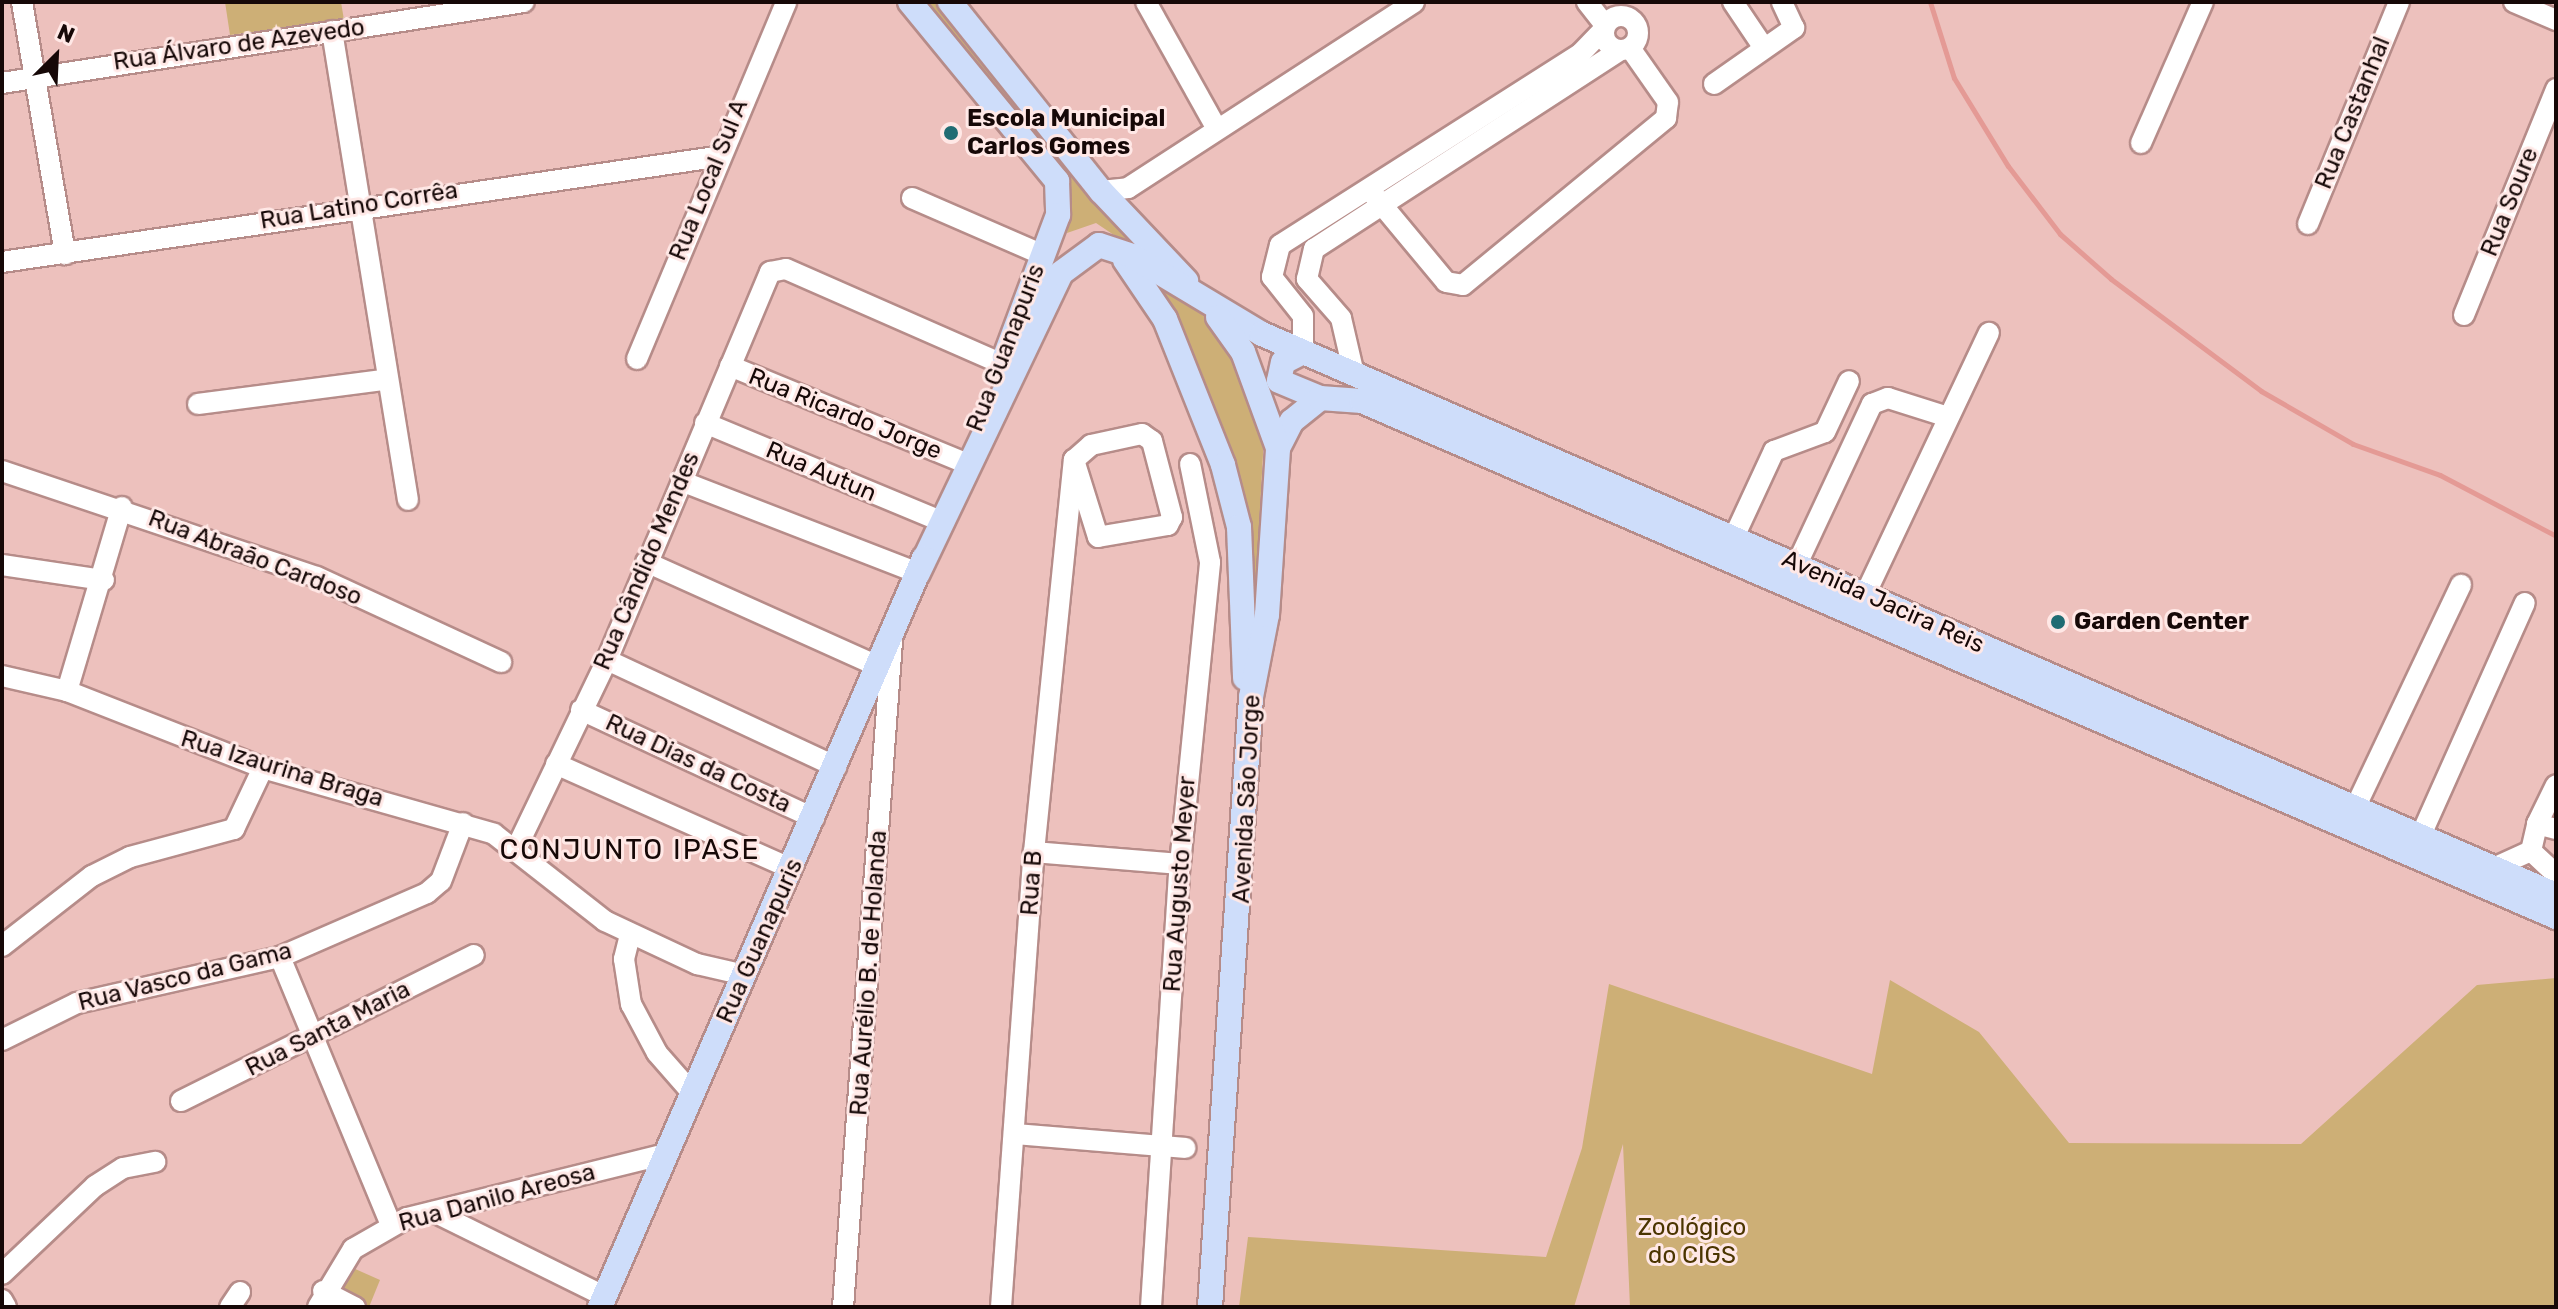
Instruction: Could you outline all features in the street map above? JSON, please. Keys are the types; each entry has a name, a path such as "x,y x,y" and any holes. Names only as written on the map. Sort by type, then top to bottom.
{"main road":[{"name":"Rua Guanapuris","path":"602,1302 892,639 1002,364 1043,255 1060,199 1049,166 910,2"},
{"name":"Avenida São Jorge","path":"950,2 1101,191 1211,309 1243,352 1278,448 1267,615 1248,744 1210,1307"},
{"name":"Rua Guanapuris","path":"918,573 1061,273 1087,248 1111,248"},
{"name":"Avenida São Jorge","path":"1111,248 1211,309"},
{"path":"1111,248 1136,270 1165,319 1223,465 1239,527 1248,744"},
{"name":"Avenida Jacira Reis","path":"1211,309 1303,352 2556,895"},
{"name":"Avenida Jacira Reis","path":"1303,352 1283,362 1279,381 1320,398 1382,408 2556,917"},
{"path":"1278,448 1295,417 1320,398"}],"street":[{"path":"22,2 65,254"},
{"name":"Rua Álvaro de Azevedo","path":"2,83 484,5 524,2"},
{"name":"Rua Local Sul A","path":"637,359 716,157 786,2"},
{"path":"1146,2 1217,129"},
{"path":"1101,191 1120,192 1414,2"},
{"path":"1374,195 1446,282 1463,285 1666,118 1668,102 1604,28 1587,2"},
{"path":"1733,2 1764,48"},
{"path":"1714,84 1794,28 1782,2"},
{"path":"2141,143 2203,2"},
{"name":"Rua Castanhal","path":"2308,224 2399,2"},
{"path":"2514,2 2556,20"},
{"path":"1272,269 1280,245 1374,195 1624,50 1638,34 1631,19 1604,28 1581,53 1374,195 1314,249 1307,279"},
{"path":"332,31 361,204 384,380 408,500"},
{"name":"Rua Soure","path":"2464,315 2555,93"},
{"name":"Rua Latino Corrêa","path":"2,262 361,204 716,157"},
{"path":"912,198 1043,255"},
{"name":"Rua Cândido Mendes","path":"517,847 607,660 770,272 786,269 1002,364"},
{"path":"1272,269 1307,279 1341,318 1354,374"},
{"path":"1272,269 1303,316 1303,352"},
{"path":"1865,595 1989,333"},
{"name":"Rua Ricardo Jorge","path":"730,366 961,461"},
{"path":"198,404 384,380"},
{"path":"1734,537 1774,451 1825,432 1849,381"},
{"path":"1797,564 1872,404 1888,398 1948,417"},
{"name":"Rua Autun","path":"705,423 938,520"},
{"path":"1142,434 1152,441 1168,525 1098,537 1074,460 1091,445 1142,434"},
{"name":"Rua B","path":"1001,1307 1016,1134 1034,852 1074,460"},
{"name":"Rua Augusto Meyer","path":"1151,1307 1180,864 1210,562 1190,464"},
{"name":"Rua Abraão Cardoso","path":"2,471 122,507 317,577 501,662"},
{"path":"681,481 918,573"},
{"path":"67,691 104,580 122,507"},
{"path":"646,562 880,667"},
{"path":"2,565 104,580"},
{"path":"2356,806 2461,585"},
{"path":"2421,835 2525,603"},
{"name":"Rua Aurélio B. de Holanda","path":"843,1307 892,639"},
{"path":"607,660 836,767"},
{"path":"2,695 8,676"},
{"name":"Rua Izaurina Braga","path":"8,676 67,691 263,768 463,823 517,847 580,904 630,935 697,964 745,975"},
{"name":"Rua Dias da Costa","path":"581,710 814,818"},
{"path":"556,764 792,869"},
{"path":"2,946 105,870 234,829 263,768"},
{"path":"2491,869 2531,851 2547,827 2556,785"},
{"name":"Rua Vasco da Gama","path":"2,1040 77,1003 280,957 436,888 463,823"},
{"path":"2531,851 2556,874"},
{"path":"1034,852 1180,864"},
{"path":"630,935 624,959 631,1004 657,1053 693,1094"},
{"name":"Rua Santa Maria","path":"181,1101 312,1039 474,955"},
{"path":"280,957 391,1225"},
{"path":"1016,1134 1185,1148"},
{"name":"Rua Danilo Areosa","path":"320,1299 353,1249 391,1225 666,1154"},
{"path":"2,1274 95,1186 123,1168 155,1162"},
{"path":"434,1212 602,1302"},
{"path":"320,1299 355,1307"},
{"path":"2,1300 6,1307"}],"green space":[{"path":"225,2 341,2 344,20 230,35"},
{"path":"922,2 937,2 1166,270 1096,223 1067,233 1072,206 1064,173"},
{"path":"1138,266 1210,321 1234,356 1264,436 1253,639 1218,416"},
{"name":"Zoológico do CIGS","path":"2556,978 2556,1307 1630,1307 1623,1144 1574,1307 1239,1307 1248,1237 1546,1257 1582,1148 1609,984 1872,1074 1890,980 1979,1032 2069,1143 2301,1144 2477,985"},
{"path":"353,1268 380,1280 369,1307 328,1307"}],"waterway":[{"path":"1930,2 1954,78 2008,166 2060,234 2111,279 2261,391 2353,444 2440,475 2556,536"}],"place":[{"name":"Escola Municipal Carlos Gomes","path":"951,133"},
{"name":"Garden Center","path":"2058,622"}],"district":[{"name":"CONJUNTO IPASE","path":"630,850"}]}
